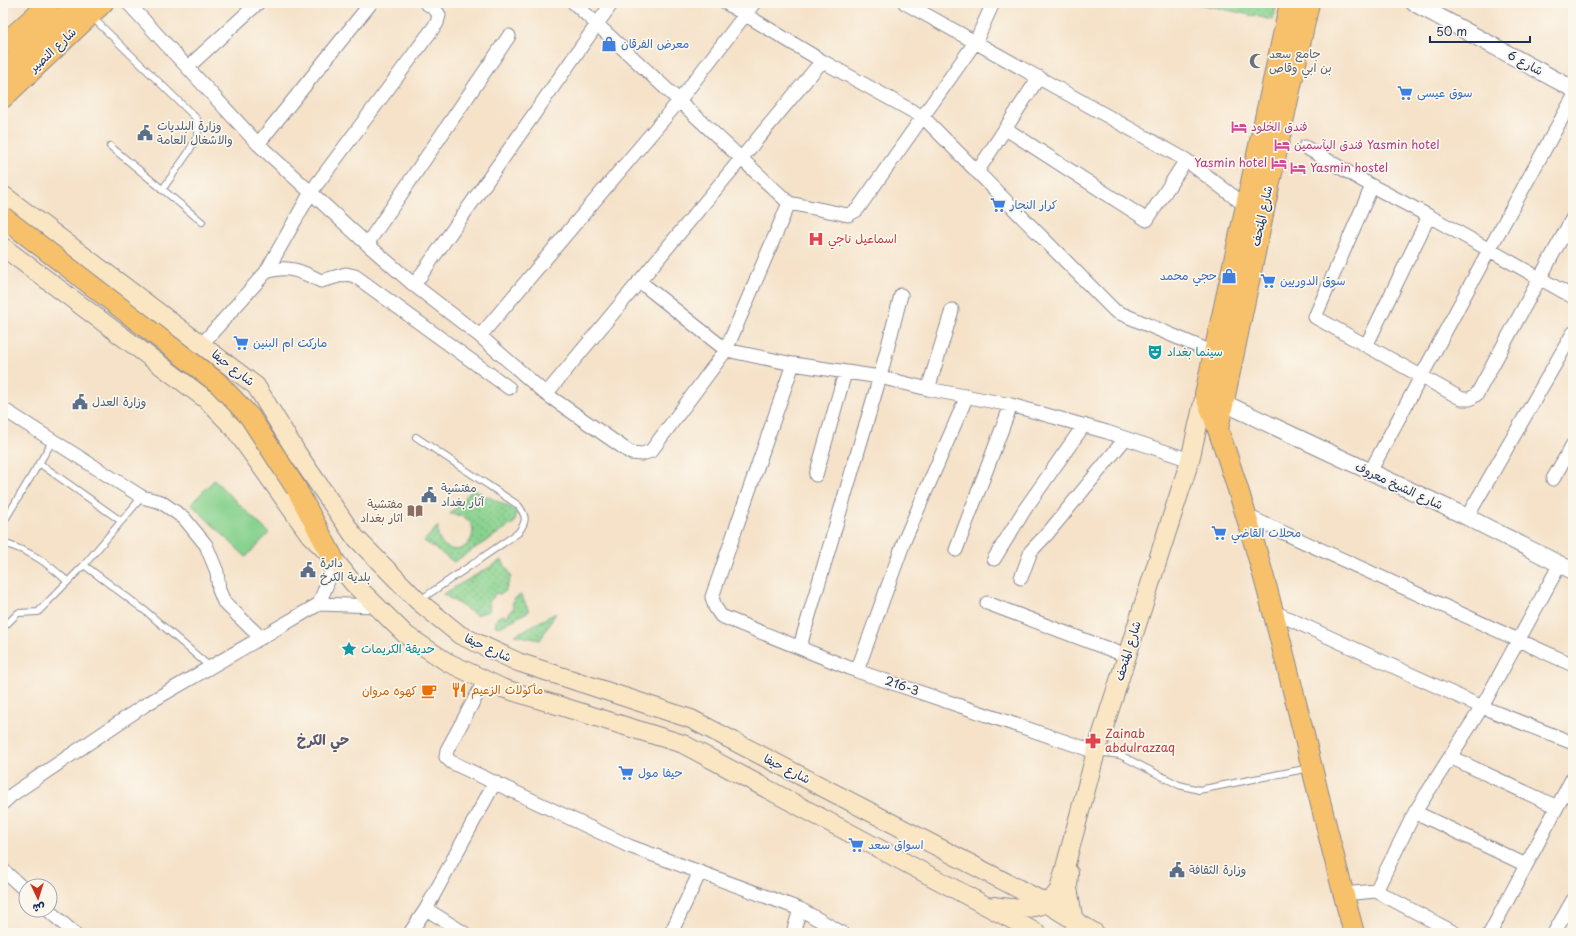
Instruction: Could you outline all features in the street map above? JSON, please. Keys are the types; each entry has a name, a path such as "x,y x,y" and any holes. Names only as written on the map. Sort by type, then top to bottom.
{"main road":[{"path":"3,44 49,3"},
{"name":"شارع المتحف","path":"1046,903 1055,898 1070,857 1096,752 1191,456 1290,3"},
{"name":"شارع المتحف","path":"1218,429 1269,182 1310,3"},
{"path":"3,72 90,7"},
{"name":"شارع النصیر","path":"3,98 90,7"},
{"name":"شارع حيفا","path":"3,195 256,386 297,453 354,536 418,601 460,635 518,662 691,719 1046,903 1075,927 1095,933"},
{"path":"3,217 218,383 250,417 296,488 333,558"},
{"path":"18,259 15,248 17,237 30,225 42,224"},
{"path":"3,247 207,400 233,428 310,535 333,558 353,583 406,635 447,662 502,688 683,744 1037,933"},
{"path":"1205,394 1218,429 1245,515 1272,611 1354,933"},
{"path":"1191,456 1218,429"},
{"path":"1070,857 1068,888 1075,927"},
{"path":"987,906 1025,909 1046,903"}],"street":[{"path":"188,66 258,3"},
{"path":"258,144 371,3"},
{"path":"202,344 266,272 311,192 437,24 438,15 435,9 426,3"},
{"path":"574,3 789,203 837,214 848,215 857,210 976,41 993,3"},
{"path":"414,285 612,3"},
{"path":"726,3 822,60 923,117 1115,311 1214,353"},
{"path":"480,336 679,101 754,3"},
{"path":"905,3 976,41 1186,160 1246,206"},
{"name":"شارع 6","path":"1414,3 1573,89"},
{"path":"132,7 188,66 258,144 367,244 414,285 480,336 546,394 631,453 642,454 651,451 726,350 789,203"},
{"path":"367,244 509,36"},
{"path":"546,394 822,60"},
{"path":"978,172 1039,77"},
{"path":"1370,472 1420,376 1573,98"},
{"path":"1006,129 1148,220 1186,160"},
{"path":"1305,147 1372,186 1429,216 1573,297"},
{"path":"1372,186 1315,317 1367,344 1462,399 1470,399 1476,394 1538,278 1573,217"},
{"path":"1367,344 1429,216"},
{"path":"266,272 276,268 297,270 321,281 346,274 355,276 509,388"},
{"path":"639,281 726,350 845,373 880,377 928,389 1011,405 1191,456"},
{"path":"800,646 880,377 901,295"},
{"path":"928,389 952,310"},
{"path":"1467,518 1573,333"},
{"name":"216-3","path":"794,364 712,597 715,607 721,616 800,646 857,670 1096,752"},
{"path":"816,475 845,373"},
{"path":"857,670 905,539 968,396"},
{"name":"شارع الشيخ معروف","path":"1224,403 1569,567"},
{"path":"956,550 1011,405"},
{"path":"3,410 142,498 161,502 184,518 206,545 217,572 219,590 224,602 261,638"},
{"path":"994,559 1025,509 1084,425"},
{"path":"1021,578 1030,551 1048,533 1125,438"},
{"path":"1554,479 1573,444"},
{"path":"1245,515 1573,665"},
{"path":"319,604 330,576 333,558"},
{"path":"1376,891 1415,812 1482,707 1518,640 1569,567"},
{"path":"987,603 1127,656"},
{"path":"3,803 13,794 145,705 319,604 376,606"},
{"path":"1272,611 1482,707 1573,742"},
{"path":"485,680 447,750 446,758 451,762 629,846 800,909 842,933"},
{"path":"1450,757 1557,807"},
{"path":"1490,933 1573,777"},
{"path":"410,933 426,909 495,782"},
{"path":"1415,812 1526,865"},
{"path":"3,870 18,884"},
{"path":"671,933 700,872"},
{"path":"1343,894 1376,891 1455,933"},
{"path":"1554,933 1573,900"},
{"path":"426,909 464,933"},
{"path":"793,933 800,909"},
{"path":"57,918 74,933"}],"lane":[{"path":"90,7 197,119 198,134 188,153 162,190"},
{"path":"110,146 202,222"},
{"path":"416,438 518,505 525,514 525,524 518,533 418,601"},
{"path":"3,523 52,442"},
{"path":"40,463 121,521"},
{"path":"3,628 18,613 38,612 84,565 142,498"},
{"path":"3,543 21,549 45,561 67,581"},
{"path":"84,565 148,613 210,667"},
{"path":"1096,752 1120,754 1180,785 1199,790 1311,768"}],"green space":[{"path":"1195,3 1277,3 1273,20"},
{"path":"214,480 269,533 246,557 191,504"},
{"path":"473,489 513,509 516,513 515,522 454,562 424,541 438,526 438,537 445,546 454,550 462,548 468,544 472,537 473,529 470,522 463,517 450,514"},
{"path":"502,560 511,576 505,592 500,594 495,593 493,598 488,601 490,606 489,611 476,615 443,594"},
{"path":"521,595 529,611 500,627 495,626 497,618 502,615 508,617 510,611 514,608 512,604 514,599"},
{"path":"556,613 540,640 515,635"}],"place":[{"name":"معرض الفرقان","path":"609,44"},
{"name":"جامع سعد بن ابي وقاص","path":"1257,61"},
{"name":"سوق عيسى","path":"1405,93"},
{"name":"فندق الخلود","path":"1239,127"},
{"name":"وزارة البلديات والاشغال العامة","path":"145,133"},
{"name":"فندق اليآسمين Yasmin hotel","path":"1282,145"},
{"name":"Yasmin hotel","path":"1279,163"},
{"name":"Yasmin hostel","path":"1298,168"},
{"name":"كرار النجار","path":"998,205"},
{"name":"اسماعيل ناجي","path":"816,239"},
{"name":"حجي محمد","path":"1229,276"},
{"name":"سوق الدوريين","path":"1268,281"},
{"name":"ماركت ام البنين","path":"241,343"},
{"name":"سينما بغداد","path":"1155,352"},
{"name":"وزارة العدل","path":"80,402"},
{"name":"مفتشية آثار بغداد","path":"429,495"},
{"name":"مفتشية اثار بغداد","path":"415,511"},
{"name":"محلات القاضي","path":"1219,533"},
{"name":"دائرة بلدية الكرخ","path":"308,570"},
{"name":"حديقة الكريمات","path":"349,649"},
{"name":"مأكولات الزعيم","path":"459,690"},
{"name":"كهوه مروان","path":"429,691"},
{"name":"Zainab abdulrazzaq","path":"1093,741"},
{"name":"حيفا مول","path":"626,773"},
{"name":"اسواق سعد","path":"856,845"},
{"name":"وزارة الثقافة","path":"1177,870"}],"district":[{"name":"حي الكرخ","path":"323,740"}]}
